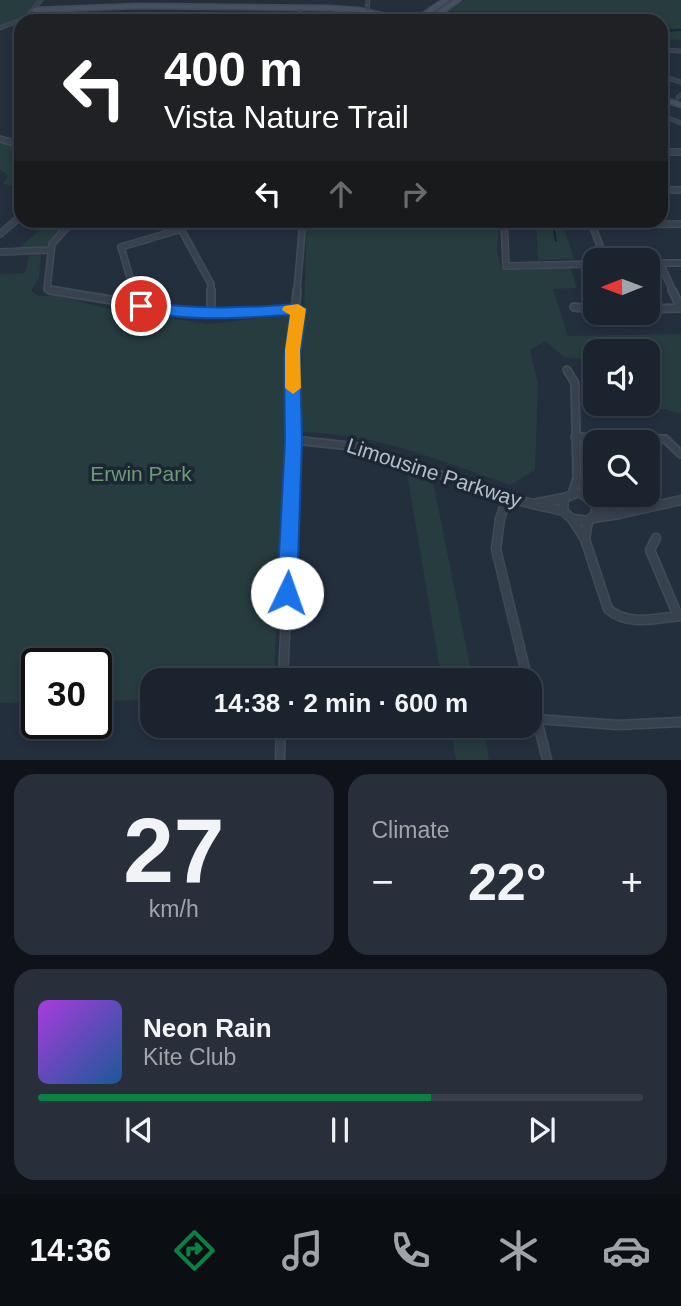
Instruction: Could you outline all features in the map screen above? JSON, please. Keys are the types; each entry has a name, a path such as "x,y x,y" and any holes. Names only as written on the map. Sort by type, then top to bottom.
{"street":[{"path":"30,14 41,0"},
{"path":"367,11 368,0"},
{"path":"424,14 446,0"},
{"path":"438,14 458,0"},
{"path":"34,10 123,10 190,6"},
{"path":"59,10 190,6 367,11 381,14"},
{"path":"300,9 301,14"},
{"path":"300,9 354,14"},
{"path":"0,234 14,222"},
{"path":"65,228 50,250 45,288 178,312 211,314 298,309"},
{"path":"284,668 294,440 292,359 303,228"},
{"path":"504,228 506,265 583,264"},
{"path":"593,228 602,248"},
{"path":"124,303 131,281 121,247 182,229 211,284 211,314"},
{"path":"0,252 50,250"},
{"path":"660,309 681,308 660,263 681,263"},
{"path":"574,307 583,308"},
{"path":"567,370 575,383 578,478 583,487"},
{"path":"575,438 665,439 681,454"},
{"name":"Limousine Parkway","path":"294,440 326,440 378,450 507,499 564,512"},
{"path":"572,494 578,478"},
{"path":"583,497 572,494 564,498 564,512 585,539 608,609 615,618 625,621 680,616 650,550 656,538"},
{"name":"Limousine Parkway","path":"533,504 564,498"},
{"path":"507,499 498,527 496,549 525,668"},
{"path":"572,519 590,520 681,500"},
{"path":"585,539 596,507"},
{"path":"599,507 619,514"},
{"path":"542,719 618,725 681,722"},
{"path":"280,760 281,738"},
{"path":"542,738 547,760"}],"green space":[{"path":"0,0 38,0 27,14 14,14 14,20 0,26"},
{"path":"465,0 681,0 681,40 668,39 668,14 448,11"},
{"path":"0,143 14,146 14,186 3,184 8,176 0,169"},
{"path":"42,228 60,228 46,246 18,249"},
{"path":"307,228 498,228 497,249 501,268 570,267 577,288 553,289 568,336 681,334 681,414 660,409 660,339 583,339 583,375 580,359 564,357 545,341 530,350 538,385 535,470 510,485 407,450 328,434 300,432"},
{"path":"536,228 563,228 574,259 538,260"},
{"name":"Erwin Park","path":"41,255 39,278 31,291 39,296 58,296 109,309 207,324 287,315 292,318 287,355 275,668 140,668 140,700 112,701 112,648 21,648 21,702 0,703 0,274 25,273 29,256"},
{"path":"406,467 432,477 470,668 440,668"},
{"path":"452,738 485,738 489,760 456,760"}],"waterway":[{"path":"668,31 681,30"},
{"path":"554,228 556,241"}],"slow traffic":[{"path":"289,310 298,309 293,350 293,388"}],"route":[{"path":"141,306 178,312 225,314 298,309 292,359 294,440 287,593"}]}
